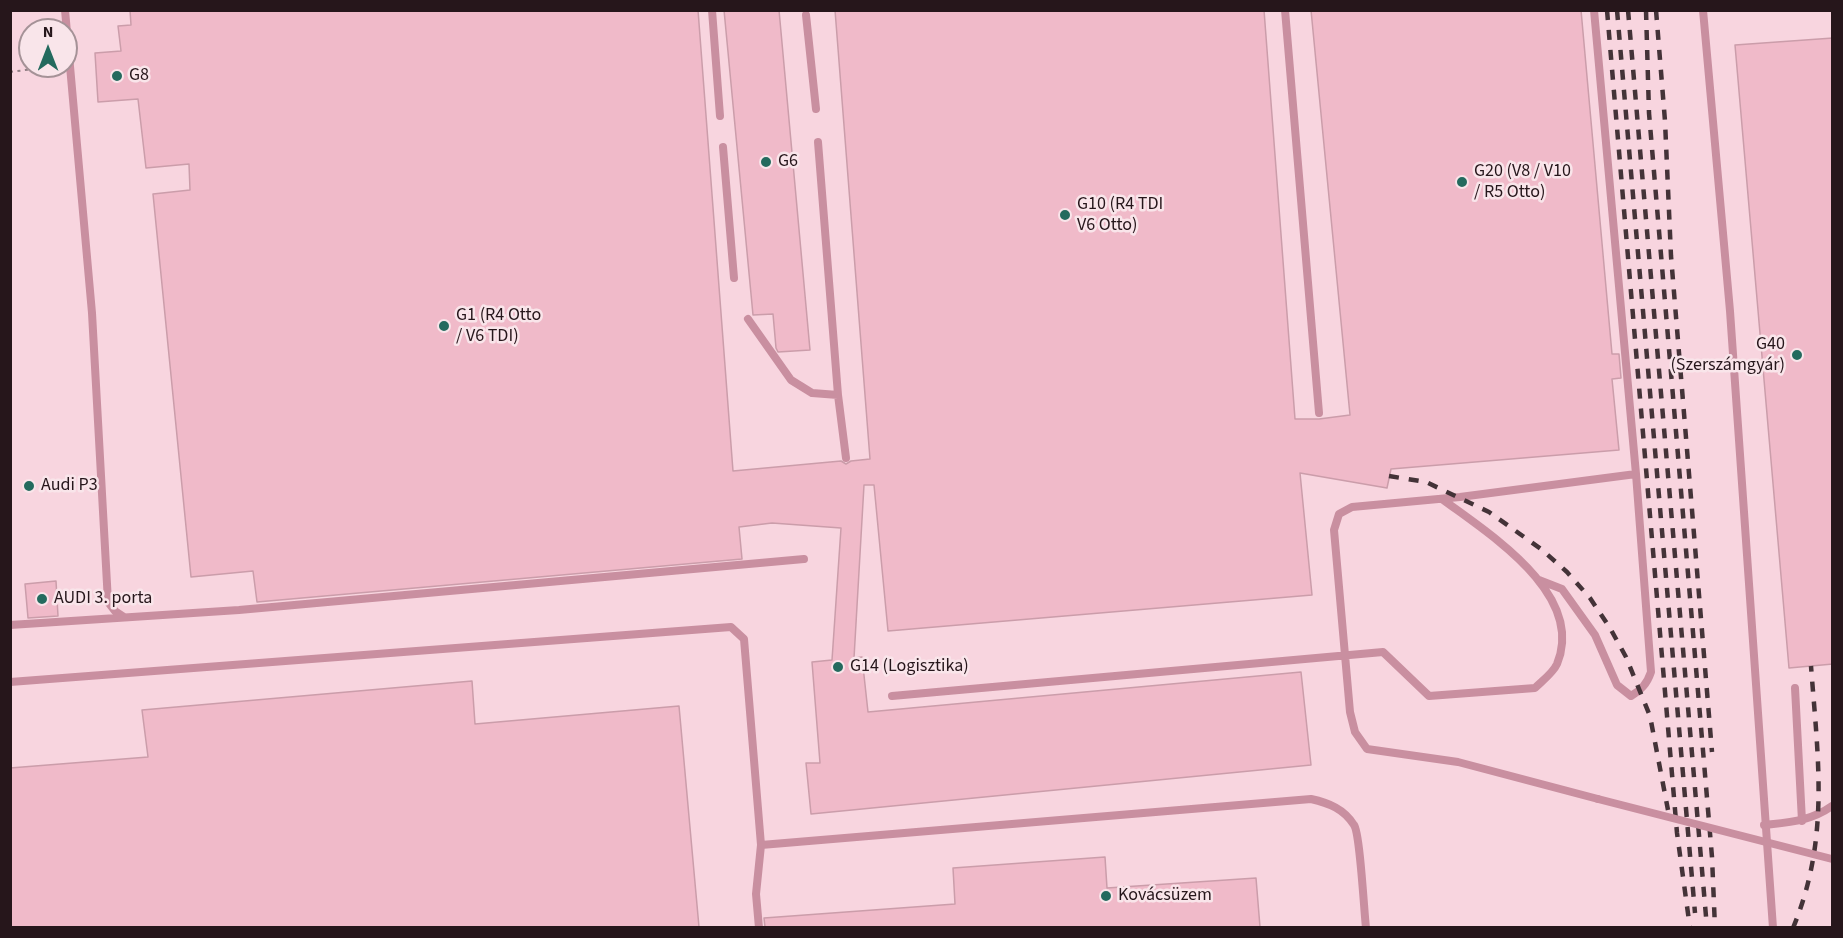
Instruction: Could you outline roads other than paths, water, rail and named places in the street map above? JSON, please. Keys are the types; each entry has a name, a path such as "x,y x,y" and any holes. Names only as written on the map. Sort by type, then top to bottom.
{"lane":[{"path":"65,10 92,313 108,602 124,617"},
{"path":"712,10 720,116"},
{"path":"1285,10 1319,413"},
{"path":"1538,579 1562,589 1595,635 1617,685 1631,696 1640,690 1648,682 1651,672 1636,474 1594,10"},
{"path":"1703,10 1730,311 1764,825 1773,927"},
{"path":"806,15 816,109"},
{"path":"818,142 838,395 846,458"},
{"path":"723,147 734,278"},
{"path":"748,319 791,380 812,393 838,395"},
{"path":"1636,474 1353,507 1339,514 1334,530 1350,712 1355,732 1367,749 1458,762 1833,859"},
{"path":"892,696 1383,652 1430,696 1535,688 1556,666 1563,638 1554,602 1538,579 1505,546 1442,498"},
{"path":"10,625 239,610 804,559"},
{"path":"10,682 731,627 744,639 761,845 756,894 759,927"},
{"path":"1795,688 1802,821"},
{"path":"761,845 1311,799 1330,804 1344,812 1356,827 1366,927"},
{"path":"1764,825 1802,821 1819,816 1833,806"}],"railway":[{"path":"1607,10 1677,833 1690,928"},
{"path":"1617,10 1695,913"},
{"path":"1628,10 1707,928"},
{"path":"1646,10 1649,113 1712,857 1715,928"},
{"path":"1656,10 1665,121 1671,256 1712,752"},
{"path":"1389,476 1426,482 1489,512 1541,549 1567,572 1590,598 1626,657 1650,716 1668,810"},
{"path":"1793,928 1805,895 1817,831 1818,766 1811,666"}],"place":[{"name":"G8","path":"117,76"},
{"name":"G6","path":"766,162"},
{"name":"G20 (V8 / V10 / R5 Otto)","path":"1462,182"},
{"name":"G10 (R4 TDI V6 Otto)","path":"1065,215"},
{"name":"G1 (R4 Otto / V6 TDI)","path":"444,326"},
{"name":"G40 (Szerszámgyár)","path":"1797,355"},
{"name":"Audi P3","path":"29,486"},
{"name":"AUDI 3. porta","path":"42,599"},
{"name":"G14 (Logisztika)","path":"838,667"},
{"name":"Kovácsüzem","path":"1106,896"}]}
